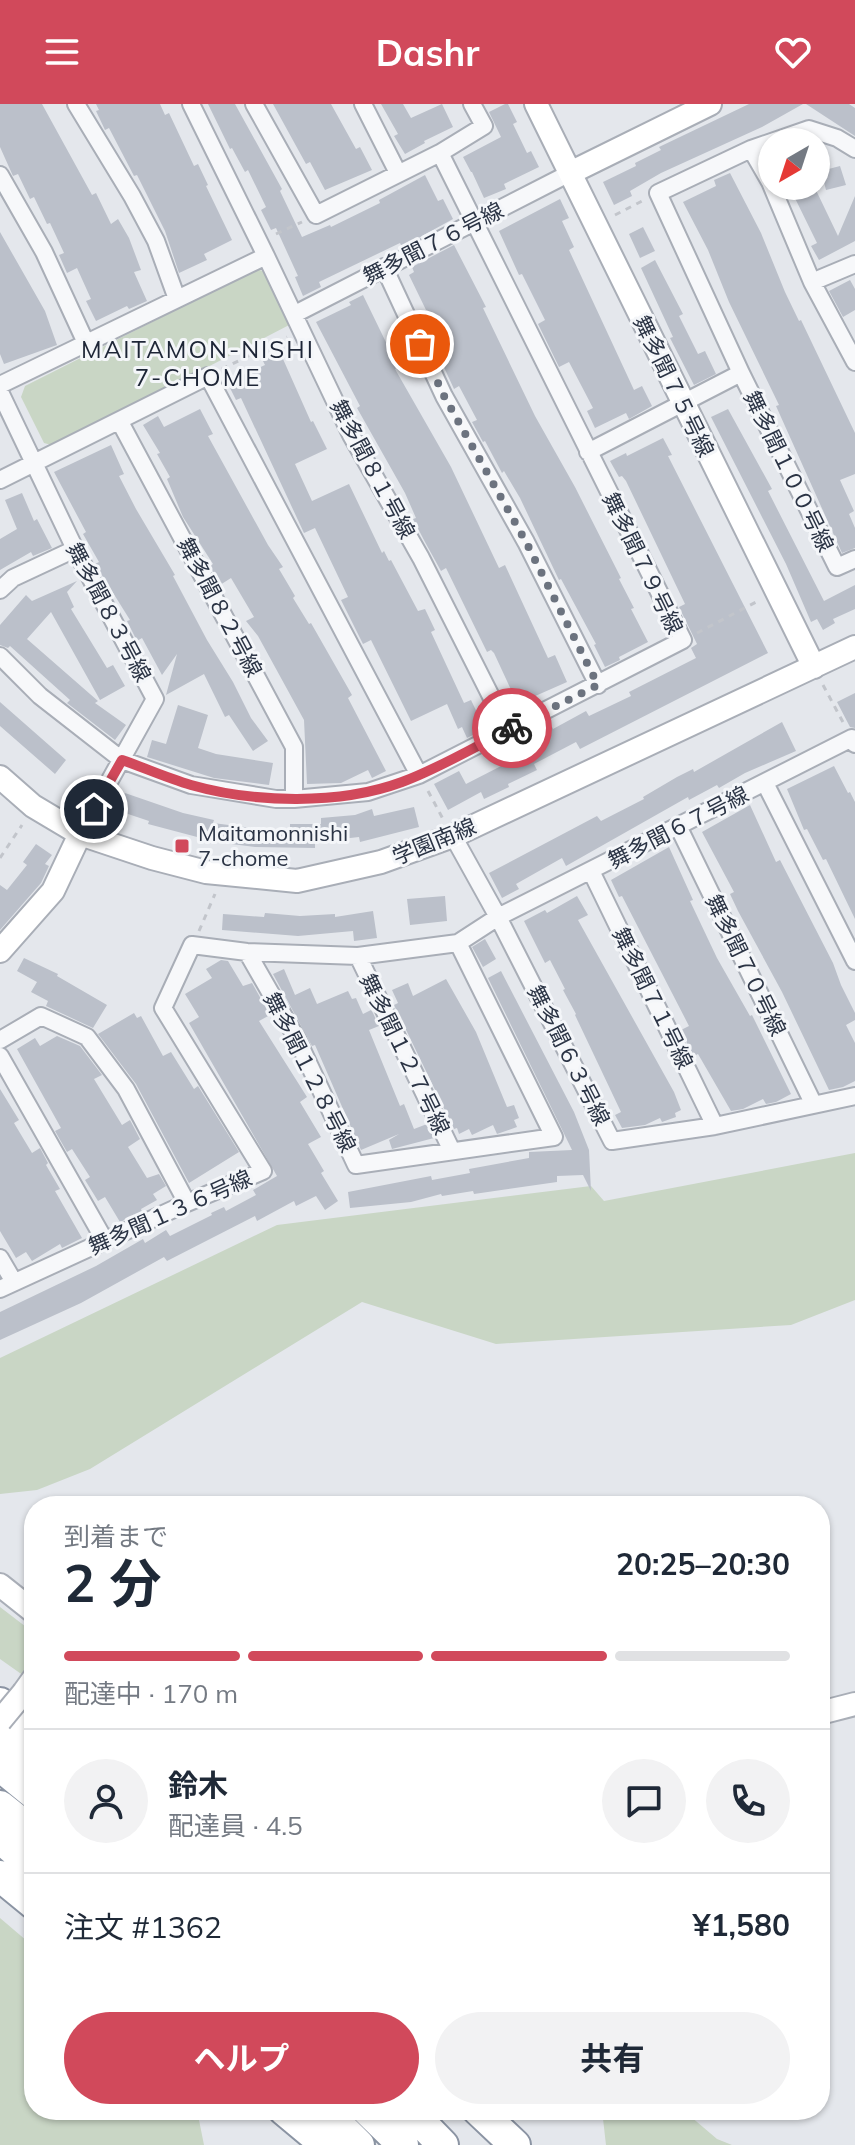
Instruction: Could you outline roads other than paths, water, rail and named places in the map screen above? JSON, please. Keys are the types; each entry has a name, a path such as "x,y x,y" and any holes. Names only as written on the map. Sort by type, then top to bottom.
{"highway":[{"path":"0,1738 24,1755"},
{"path":"0,1766 24,1786"},
{"path":"0,1806 24,1825"},
{"path":"0,1838 24,1858"},
{"path":"0,1876 24,1896"},
{"path":"377,2120 403,2145"},
{"path":"419,2120 443,2145"},
{"path":"489,2120 515,2145"},
{"path":"509,2120 533,2145"},
{"path":"323,2126 359,2145"}],"street":[{"path":"76,104 156,241 177,299"},
{"name":"舞多聞８１号線","path":"191,104 351,435 421,558 508,730"},
{"path":"254,104 316,215 440,153 484,126 472,104"},
{"path":"363,104 398,173"},
{"name":"舞多聞７５号線","path":"536,104 814,667"},
{"path":"570,173 710,104"},
{"path":"741,373 658,193 751,149 809,129 837,138 855,149"},
{"path":"751,149 770,182 812,282 855,362"},
{"name":"舞多聞７９号線","path":"0,656 40,696 122,760 191,785 276,799 294,799 368,792 419,775 683,640 440,153"},
{"name":"舞多聞７６号線","path":"295,314 570,173"},
{"path":"0,175 44,252 86,343"},
{"path":"0,385 177,299 263,249"},
{"path":"812,282 855,264"},
{"path":"384,267 444,396 526,542 598,685"},
{"name":"舞多聞１００号線","path":"588,452 741,373 837,567 855,559"},
{"path":"0,480 208,376 419,775"},
{"path":"0,392 34,462"},
{"name":"舞多聞８２号線","path":"120,422 294,747 294,799"},
{"name":"舞多聞８３号線","path":"34,462 75,549 155,699 122,760"},
{"path":"0,590 13,578 75,549"},
{"name":"学園南線","path":"0,777 33,806 80,834 206,872 297,881 381,862 453,836 855,647"},
{"name":"舞多聞６７号線","path":"458,943 498,917 853,741"},
{"path":"0,951 53,891 80,834 122,760"},
{"path":"765,783 855,961"},
{"name":"舞多聞７０号線","path":"678,826 813,1103"},
{"name":"舞多聞６３号線","path":"453,836 498,917 612,1141 715,1126 855,1096"},
{"name":"舞多聞７１号線","path":"591,871 715,1126"},
{"path":"247,952 358,956 458,943"},
{"name":"舞多聞１２８号線","path":"247,952 297,1039 356,1165 554,1137 458,943"},
{"name":"舞多聞１３６号線","path":"7,1285 263,1171 163,1008 192,945 247,952"},
{"name":"舞多聞１２７号線","path":"358,956 452,1151"},
{"path":"0,1040 41,1016 87,1037 126,1089 187,1203"},
{"path":"0,1056 105,1241"},
{"path":"0,1258 7,1285"},
{"path":"0,1585 24,1604"},
{"path":"0,1721 19,1691"},
{"path":"830,1710 855,1704"}],"place":[{"name":"Maitamonnishi 7-chome","path":"182,846"}],"district":[{"name":"MAITAMON-NISHI 7-CHOME","path":"198,363"}]}
